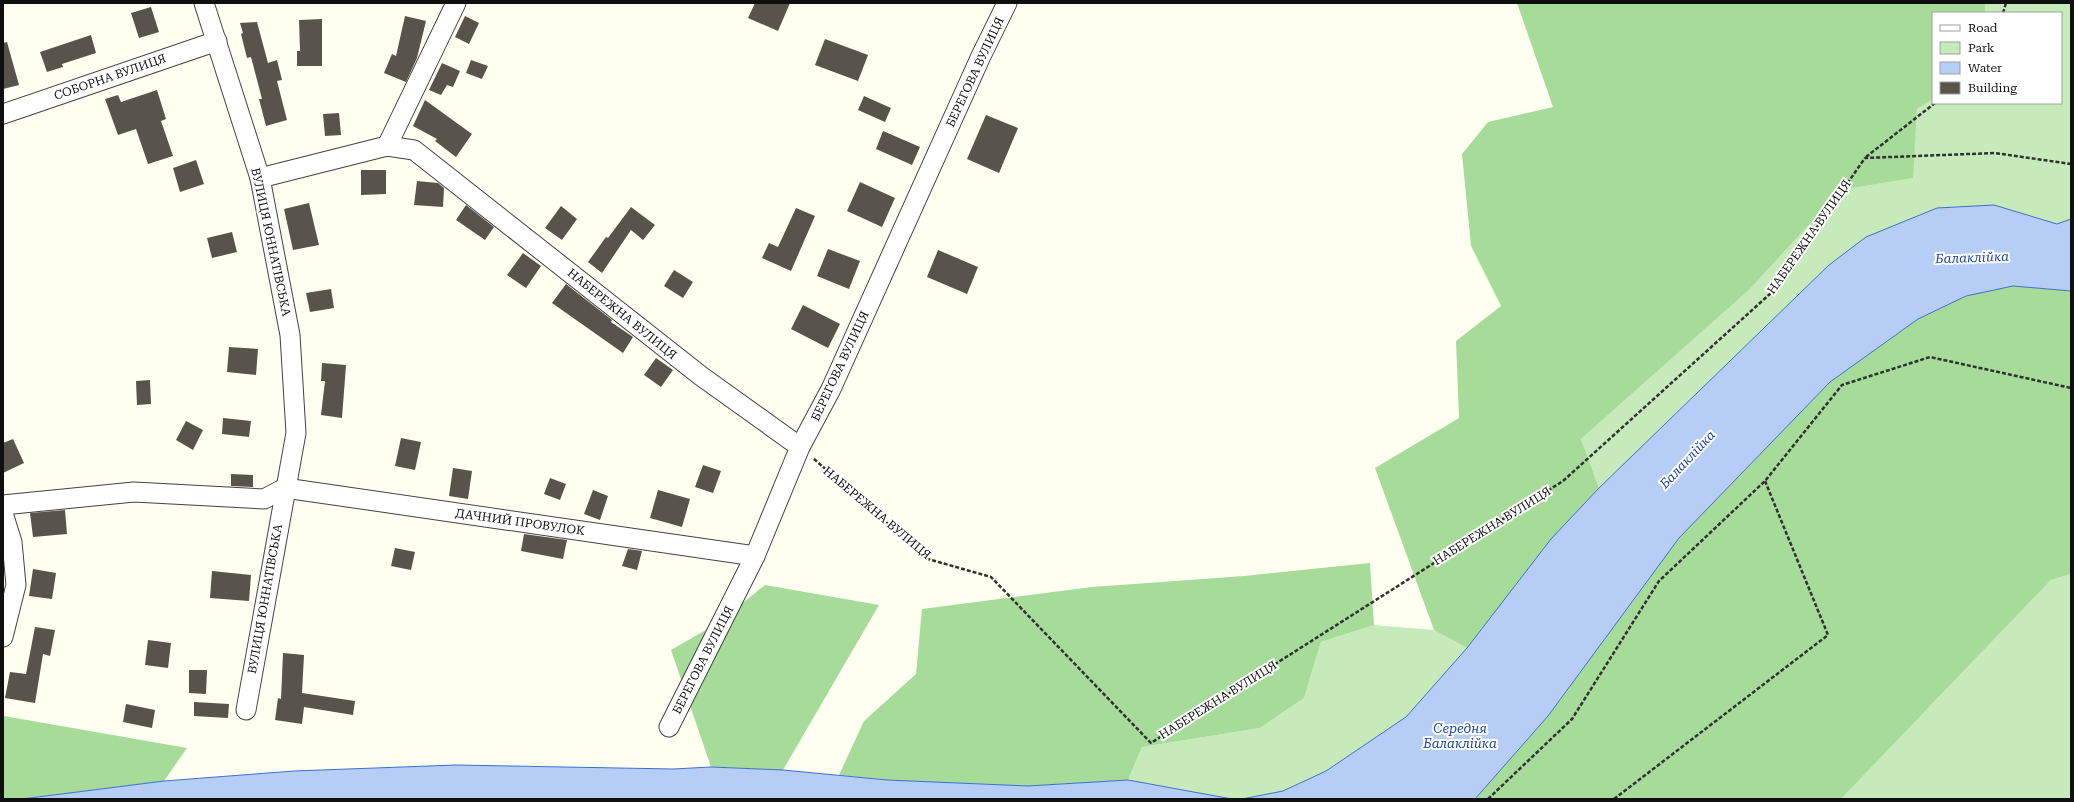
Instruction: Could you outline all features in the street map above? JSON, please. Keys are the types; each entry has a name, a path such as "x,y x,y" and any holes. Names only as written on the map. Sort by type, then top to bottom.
{"street":[{"name":"ВУЛИЦЯ ЮННАТІВСЬКА","path":"204,3 260,178 290,335 296,433 246,710"},
{"path":"387,146 456,3"},
{"name":"БЕРЕГОВА ВУЛИЦЯ","path":"669,727 755,556 800,447 831,389 981,56 1007,3"},
{"name":"СОБОРНА ВУЛИЦЯ","path":"3,114 217,41"},
{"name":"НАБЕРЕЖНА ВУЛИЦЯ","path":"260,178 387,146 414,150 701,376 800,447"},
{"path":"3,505 134,492 264,499 285,488"},
{"name":"ДАЧНИЙ ПРОВУЛОК","path":"285,488 755,556"},
{"path":"3,513 12,542 16,585 3,637"}],"path":[{"path":"1866,158 1934,104"},
{"path":"1866,158 1995,153 2071,164"},
{"name":"НАБЕРЕЖНА ВУЛИЦЯ","path":"800,447 928,559 991,576 1151,742 1563,481 1771,294 1866,158"},
{"path":"1488,799 1572,719 1659,582 1765,481 1842,385 1930,357 2071,388"},
{"path":"1614,799 1828,635 1765,481"}],"green space":[{"path":"1517,3 1985,3 1985,12 1932,12 1932,100 1917,109 1913,178 1841,190 1749,290 1581,439 1599,488 1551,539 1467,648 1434,630 1375,468 1459,418 1456,341 1501,306 1471,246 1462,154 1488,122 1553,107"},
{"path":"1985,3 2071,3 2071,219 2057,224 2039,220 1829,265 1599,488 1581,439 1749,290 1841,190 1912,178 1917,109 1932,100 1932,104 2062,104 2062,12 1985,12"},
{"path":"2013,286 2071,291 2071,574 2051,580 1841,799 1475,799 1548,716 1679,538 1830,382 1918,319 1966,296"},
{"path":"1370,563 1374,625 1321,642 1304,698 1260,728 1142,747 1128,780 1028,786 887,780 839,775 864,721 916,674 922,609 1092,587 1244,576"},
{"path":"2071,574 2071,799 1841,799 2051,580"},
{"path":"765,585 879,605 783,770 711,767 671,650 718,623"},
{"path":"1374,625 1434,630 1467,648 1406,717 1326,771 1283,791 1242,799 1232,799 1128,780 1142,747 1260,728 1304,698 1321,642"},
{"path":"3,716 187,748 164,781 22,799 3,799"}],"water":[{"name":"Середня Балаклійка","path":"1994,205 2057,224 2071,219 2071,291 2013,286 1966,296 1918,319 1830,382 1679,538 1548,716 1475,799 1242,799 1283,791 1326,771 1406,717 1467,648 1551,539 1599,488 1829,265 1866,237 1937,208"},
{"path":"456,765 673,769 711,767 783,770 887,780 1028,786 1128,780 1232,799 22,799 164,781 294,771"}],"building":[{"path":"755,3 790,3 778,31 748,18"},
{"path":"151,7 159,32 139,38 131,13"},
{"path":"405,16 426,21 417,58 406,82 384,73 392,54 396,56"},
{"path":"465,16 479,23 469,44 455,37"},
{"path":"322,19 322,66 297,66 297,51 300,51 299,20"},
{"path":"257,22 268,63 277,60 282,80 277,81 287,120 266,126 259,99 262,99 251,57 247,58 240,23"},
{"path":"91,35 96,53 62,64 63,67 47,72 40,52"},
{"path":"825,39 868,55 858,81 815,65"},
{"path":"7,42 19,85 3,89 3,43"},
{"path":"471,60 488,66 482,79 466,73"},
{"path":"442,63 460,71 453,87 447,85 441,95 429,90"},
{"path":"157,90 166,119 161,121 173,156 148,164 136,129 118,135 105,99 118,95 121,102"},
{"path":"864,96 891,108 885,122 858,110"},
{"path":"425,100 472,134 456,157 435,141 437,139 413,126"},
{"path":"339,113 341,135 325,136 323,114"},
{"path":"986,115 1018,128 999,173 967,159"},
{"path":"883,131 920,147 912,165 876,149"},
{"path":"196,160 204,184 180,192 173,168"},
{"path":"361,170 386,170 386,194 361,195"},
{"path":"417,181 438,183 444,188 443,207 414,205"},
{"path":"860,182 895,198 882,227 847,211"},
{"path":"309,203 319,245 293,250 284,209"},
{"path":"466,205 494,227 485,240 456,220"},
{"path":"561,206 577,219 562,240 545,228"},
{"path":"631,207 655,225 643,240 631,230 602,273 588,262 606,237 608,238"},
{"path":"796,208 815,216 791,271 762,258 769,243 778,247"},
{"path":"232,232 237,252 212,258 207,238"},
{"path":"828,249 860,261 849,289 817,276"},
{"path":"938,250 978,267 967,294 927,277"},
{"path":"523,253 541,266 526,288 507,275"},
{"path":"674,270 693,282 683,298 664,286"},
{"path":"566,284 612,320 611,322 633,337 623,353 552,303"},
{"path":"331,289 334,308 310,312 306,293"},
{"path":"803,305 840,324 828,348 791,329"},
{"path":"229,347 258,349 256,375 227,372"},
{"path":"656,358 673,370 661,387 644,375"},
{"path":"322,363 346,365 342,418 321,415 325,381 321,381"},
{"path":"150,380 151,404 137,405 136,381"},
{"path":"223,418 251,421 249,437 222,434"},
{"path":"186,421 203,430 193,450 176,440"},
{"path":"401,438 421,442 415,470 395,466"},
{"path":"13,439 24,463 3,473 3,443"},
{"path":"703,465 721,471 713,493 695,487"},
{"path":"453,468 472,471 468,499 449,496"},
{"path":"231,474 253,475 253,487 231,486"},
{"path":"550,478 566,484 560,500 544,494"},
{"path":"593,490 608,496 600,520 584,514"},
{"path":"658,490 690,499 682,527 650,518"},
{"path":"65,510 67,534 33,537 30,513"},
{"path":"524,534 567,540 563,559 521,551"},
{"path":"395,548 415,552 411,570 391,566"},
{"path":"628,549 642,551 637,570 622,566"},
{"path":"33,569 56,573 52,599 29,596"},
{"path":"212,571 251,575 249,601 210,598"},
{"path":"35,627 55,630 50,656 43,654 35,703 5,698 10,672 26,674"},
{"path":"148,640 171,643 168,668 145,665"},
{"path":"283,653 304,655 302,693 355,701 353,715 304,707 302,724 275,720 278,698 281,699"},
{"path":"189,670 207,670 206,694 189,693"},
{"path":"194,702 229,704 228,718 194,716"},
{"path":"126,704 155,710 152,728 123,722"}],"water label":[{"name":"Балаклійка","path":"1972,257"},
{"name":"Балаклійка","path":"1687,459"}]}
